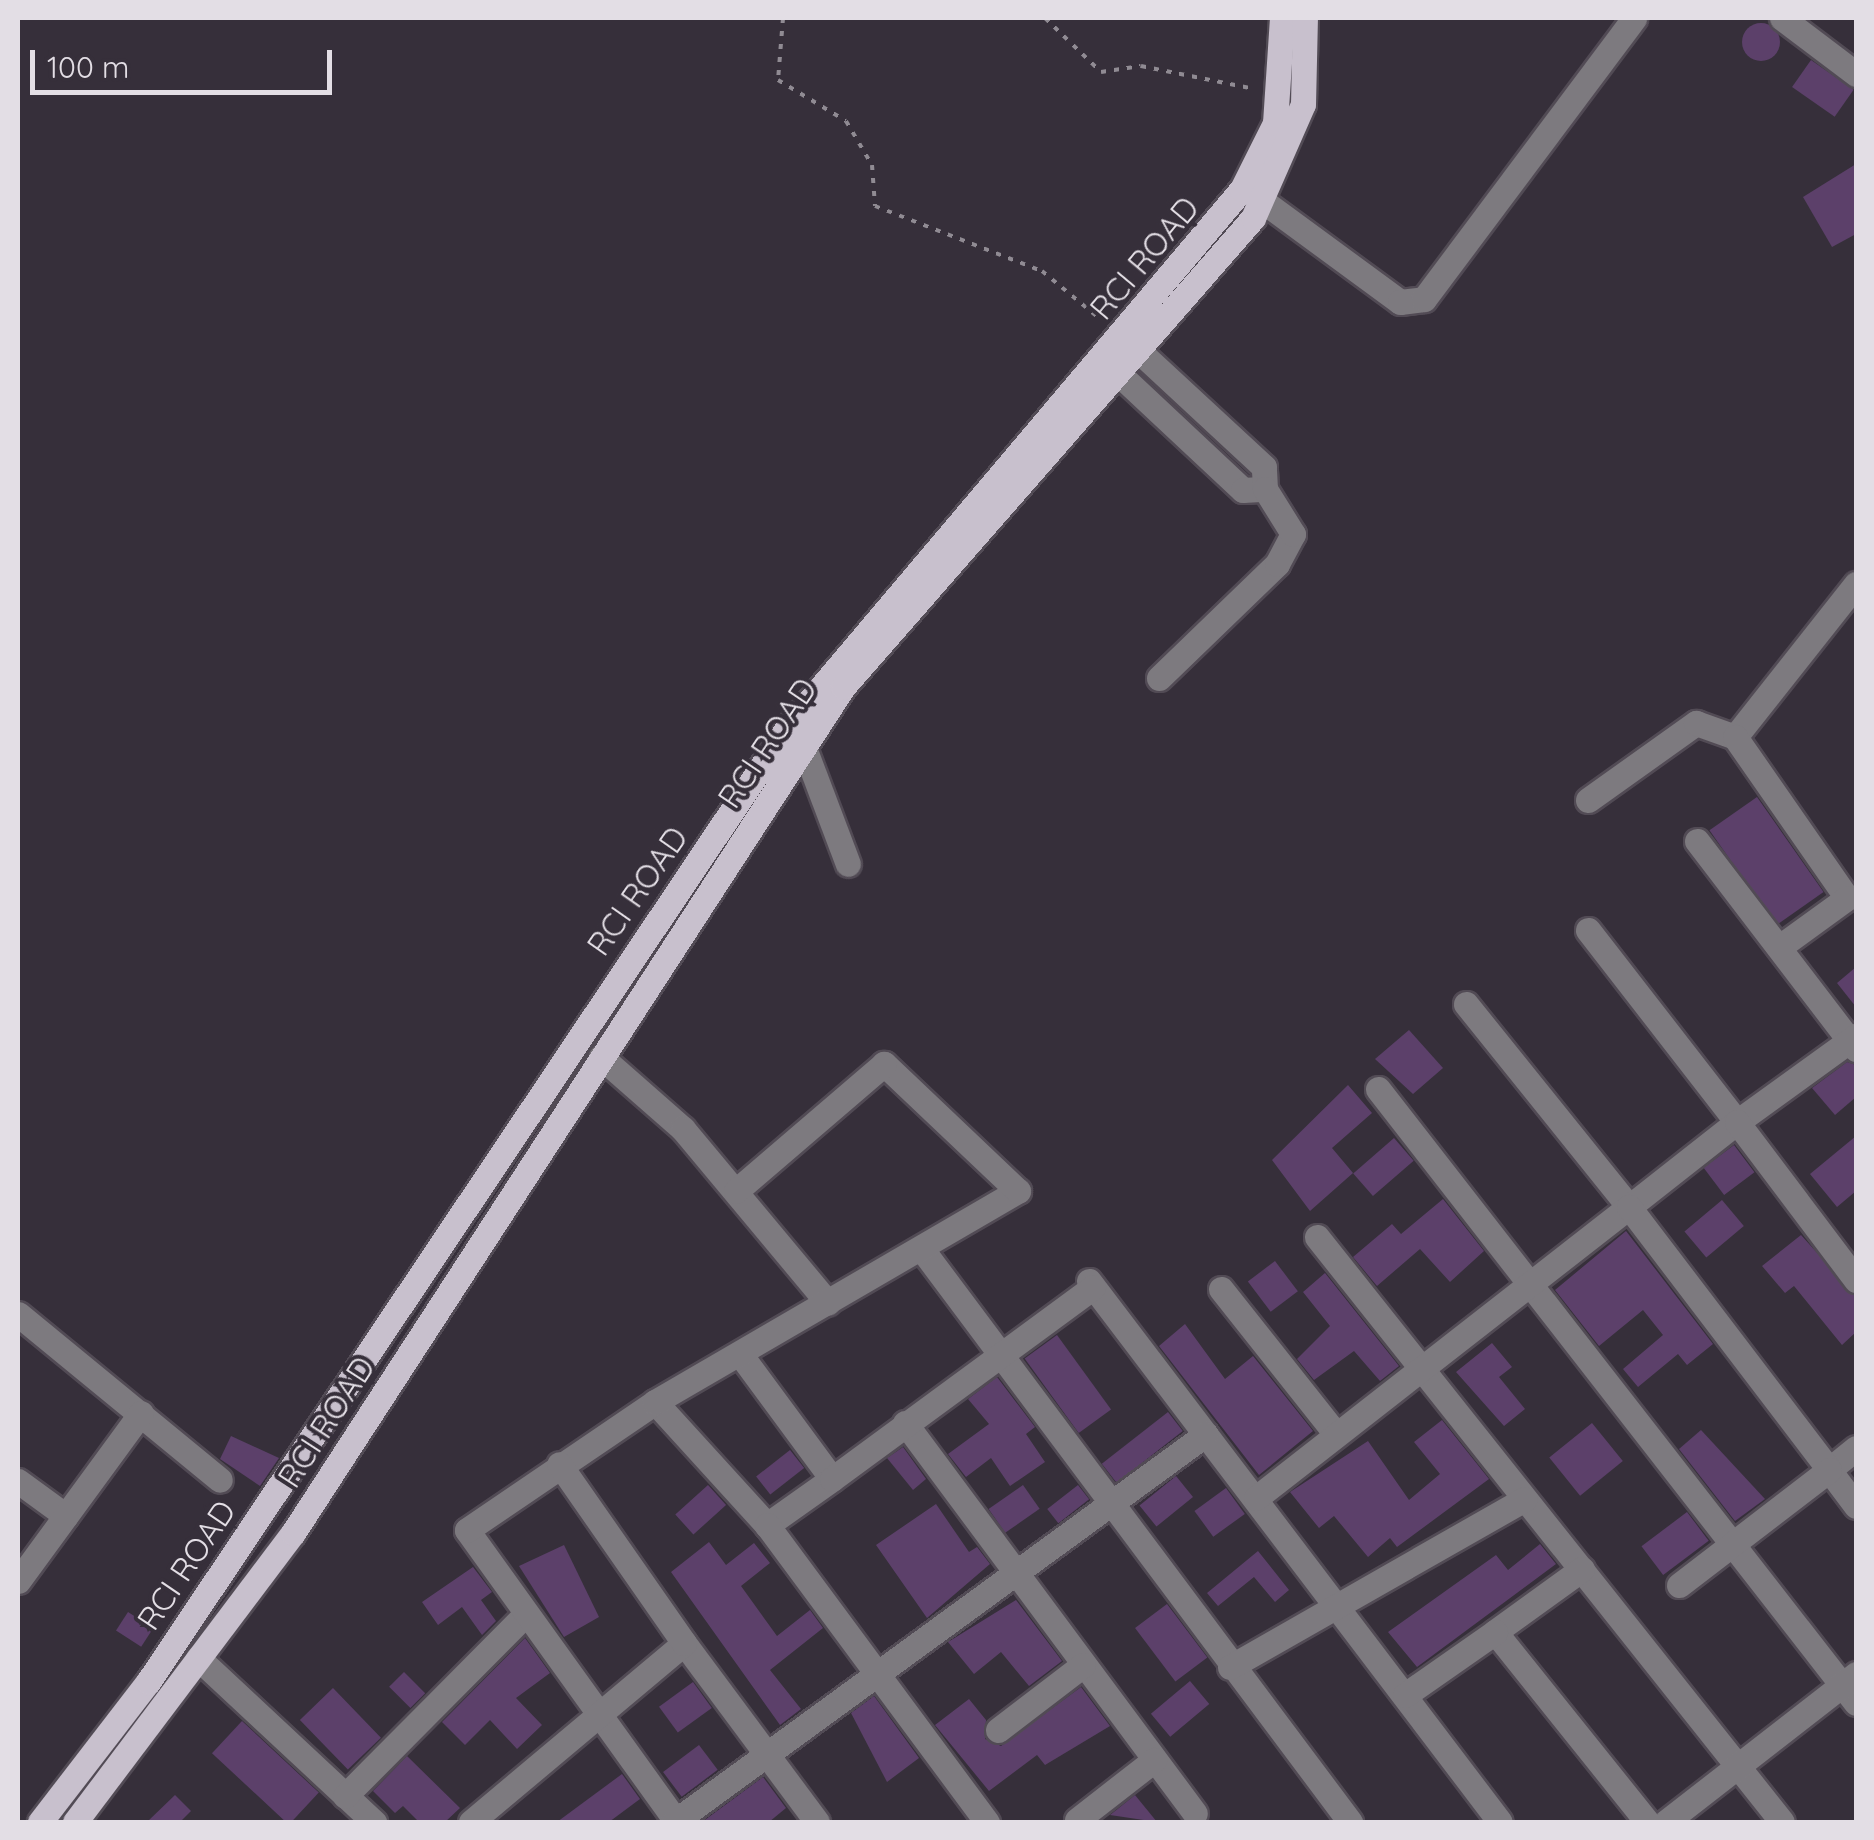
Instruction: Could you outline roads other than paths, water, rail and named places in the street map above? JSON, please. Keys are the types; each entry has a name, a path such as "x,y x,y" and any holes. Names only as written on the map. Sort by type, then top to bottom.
{"main road":[{"name":"RCI ROAD","path":"74,1822 292,1533 802,745 987,506 1120,374 1130,344 1242,189 1275,124 1282,18"},
{"name":"RCI ROAD","path":"40,1822 148,1682 521,1120 790,724 1130,344 1264,202 1304,104 1305,18"},
{"path":"521,1120 550,1137"}],"street":[{"path":"1264,202 1400,302 1424,299 1634,18"},
{"path":"1782,18 1856,74"},
{"path":"1130,344 1264,467 1265,488 1293,534 1277,564 1159,678"},
{"path":"1120,374 1243,490 1265,488"},
{"path":"1735,736 1856,584"},
{"path":"1588,800 1696,723 1735,736 1847,898 1781,946"},
{"path":"802,745 848,864"},
{"path":"1256,1498 1422,1364 1737,1122 1855,1042 1696,841"},
{"path":"1588,930 1856,1280"},
{"path":"1466,1004 1629,1207 1856,1506"},
{"path":"602,1057 736,1191 828,1303"},
{"path":"736,1191 884,1064 1018,1190 655,1402 467,1530 592,1713 675,1822 1017,1577 1206,1434"},
{"path":"1378,1090 1732,1544 1852,1687 1666,1822"},
{"path":"1317,1237 1422,1364 1524,1499 1782,1822"},
{"path":"921,1248 1230,1667 1350,1822"},
{"path":"766,1525 999,1356 1091,1284 1500,1822"},
{"path":"1221,1290 1336,1434"},
{"path":"18,1314 220,1480"},
{"path":"740,1354 832,1479"},
{"path":"655,1402 766,1525 874,1678 986,1822"},
{"path":"18,1582 141,1413"},
{"path":"905,1424 1154,1760 1193,1819"},
{"path":"1679,1586 1856,1448"},
{"path":"559,1464 684,1643 817,1822"},
{"path":"18,1481 66,1516"},
{"path":"1230,1667 1524,1499"},
{"path":"1405,1695 1582,1569"},
{"path":"344,1796 524,1616"},
{"path":"1496,1632 1646,1822"},
{"path":"471,1822 592,1713 684,1643"},
{"path":"198,1658 374,1822"},
{"path":"998,1730 1083,1666"},
{"path":"1077,1820 1154,1760"}]}
